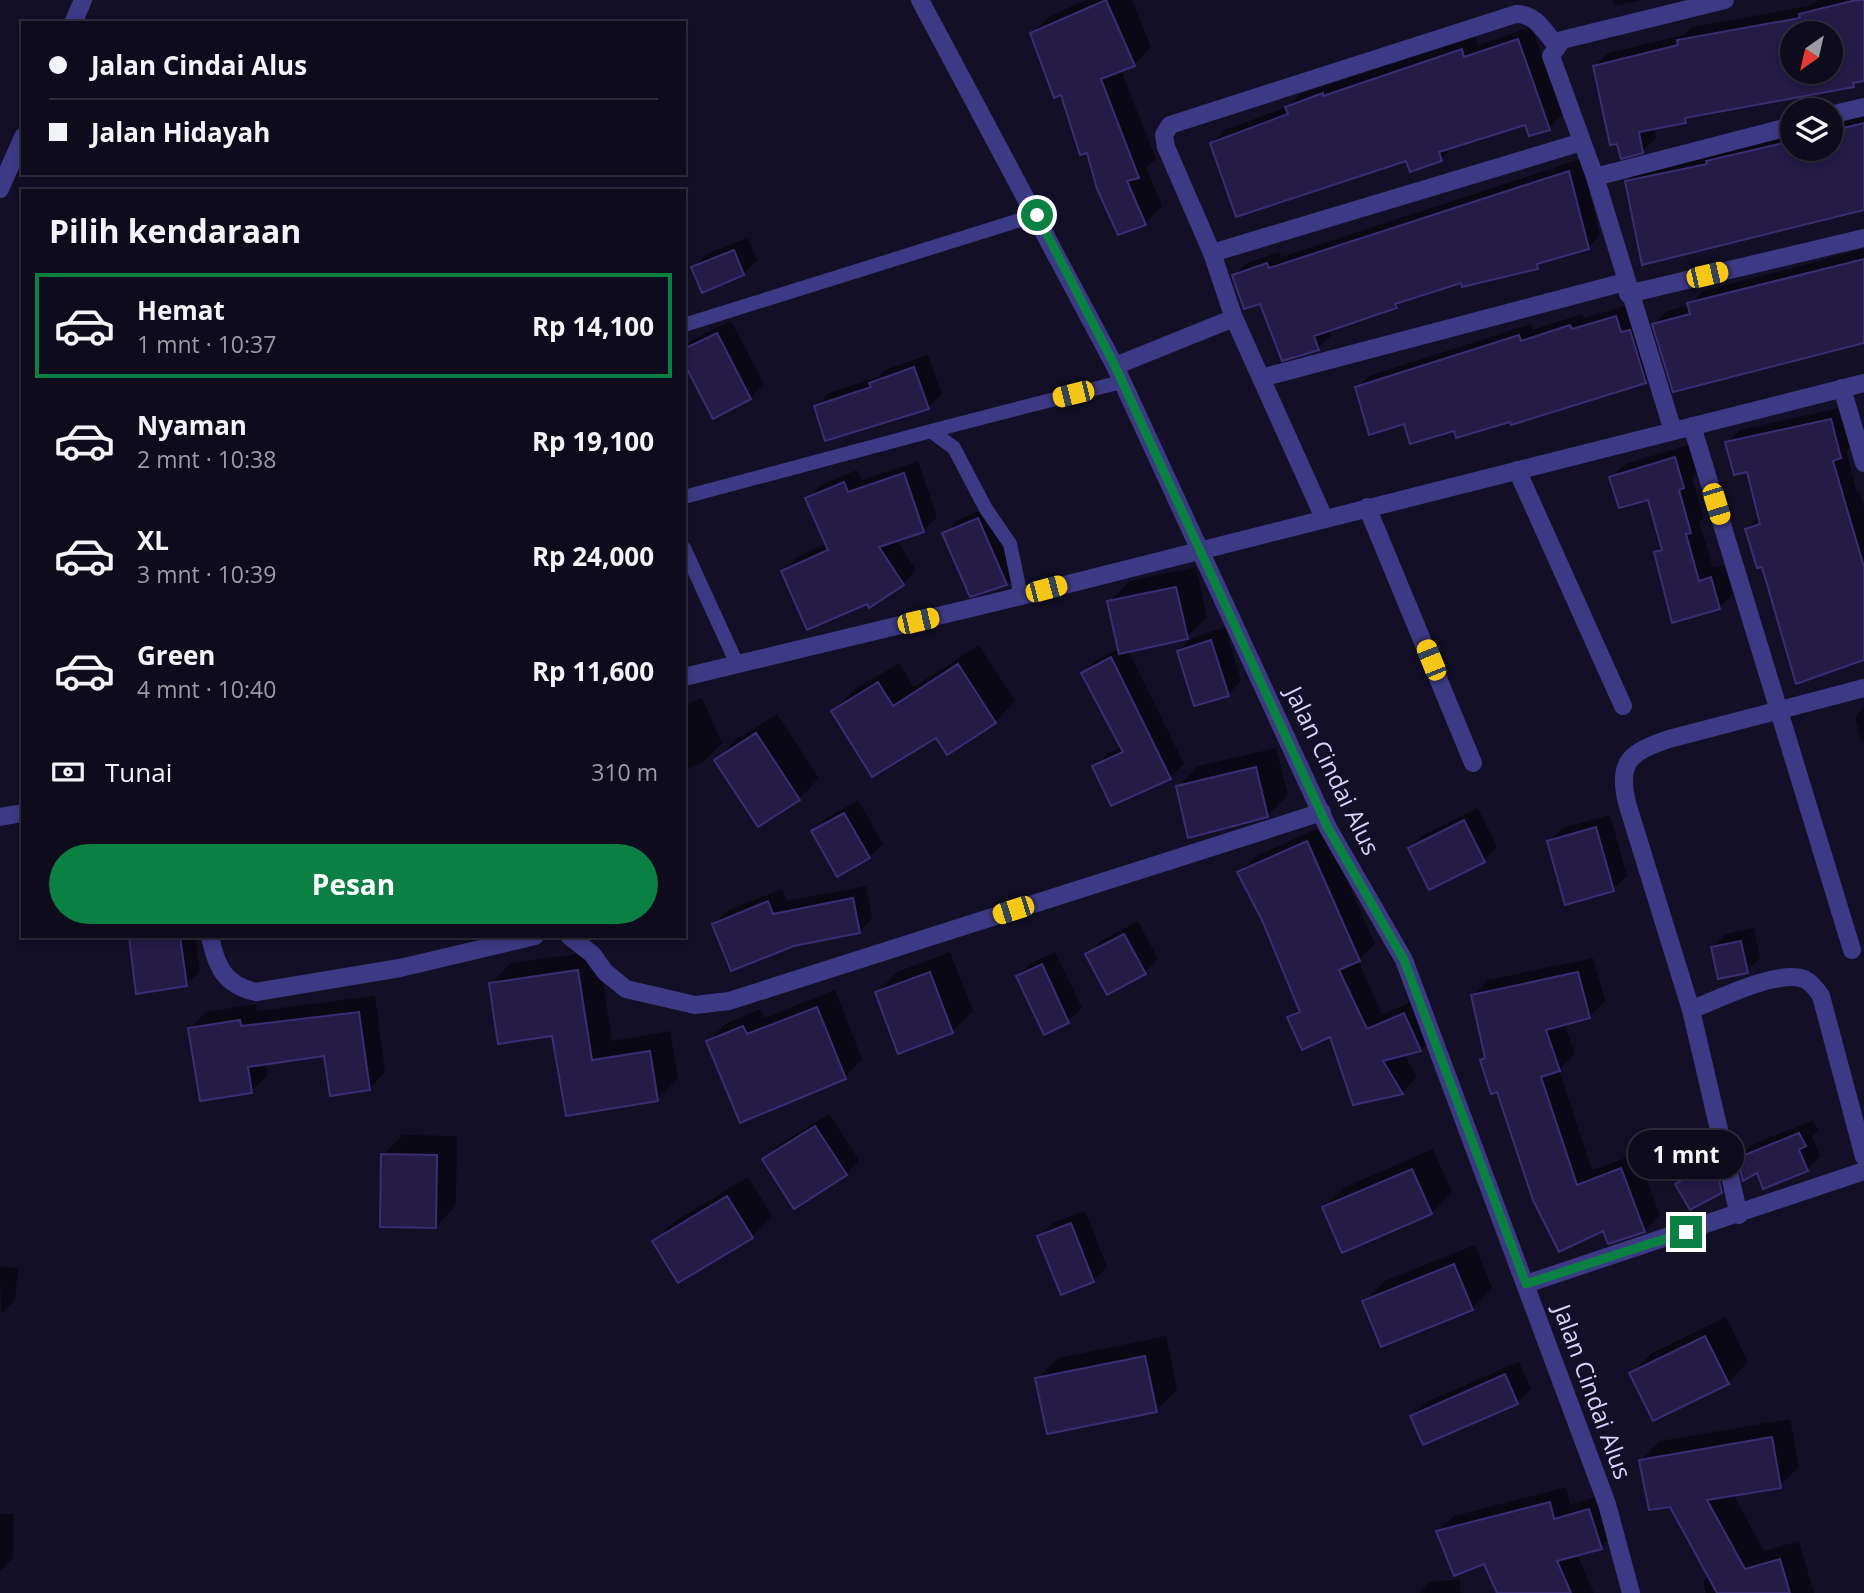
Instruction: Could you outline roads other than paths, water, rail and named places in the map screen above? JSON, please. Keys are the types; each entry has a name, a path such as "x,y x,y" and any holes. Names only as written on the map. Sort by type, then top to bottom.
{"street":[{"path":"74,21 83,0"},
{"name":"Jalan Cindai Alus","path":"920,0 1037,215 1118,374 1322,813 1404,960 1607,1504 1631,1593"},
{"path":"1673,431 1595,177 1551,56 1556,45 1562,40 1725,0"},
{"path":"1324,518 1234,318 1212,253 1166,147 1164,135 1170,125 1516,15 1527,14 1535,19 1556,45"},
{"path":"1843,113 1864,107"},
{"path":"1595,177 1780,129"},
{"path":"0,189 21,142"},
{"path":"1212,253 1582,142"},
{"path":"1261,378 1627,288 1864,238"},
{"path":"1118,374 1234,318"},
{"path":"686,677 1021,596 1864,383"},
{"path":"1842,388 1864,463"},
{"path":"1692,426 1852,950"},
{"path":"1517,470 1623,706"},
{"path":"1367,507 1473,762"},
{"path":"1739,1215 1691,1010 1627,803 1623,783 1626,764 1632,755 1642,748 1864,688"},
{"path":"0,817 21,813"},
{"path":"572,938 593,954 605,972 626,989 695,1005 729,1001 1322,813"},
{"path":"211,938 218,967 225,976 243,989 256,992 400,968 527,938"},
{"path":"1691,1010 1774,979 1805,979 1814,986 1821,996 1864,1157"},
{"path":"1526,1284 1864,1171"}],"lane":[{"path":"686,324 1037,215"},
{"path":"686,496 931,431 1118,374"},
{"path":"931,431 954,448 972,486 1010,544 1021,596"},
{"path":"686,552 737,664"}]}
